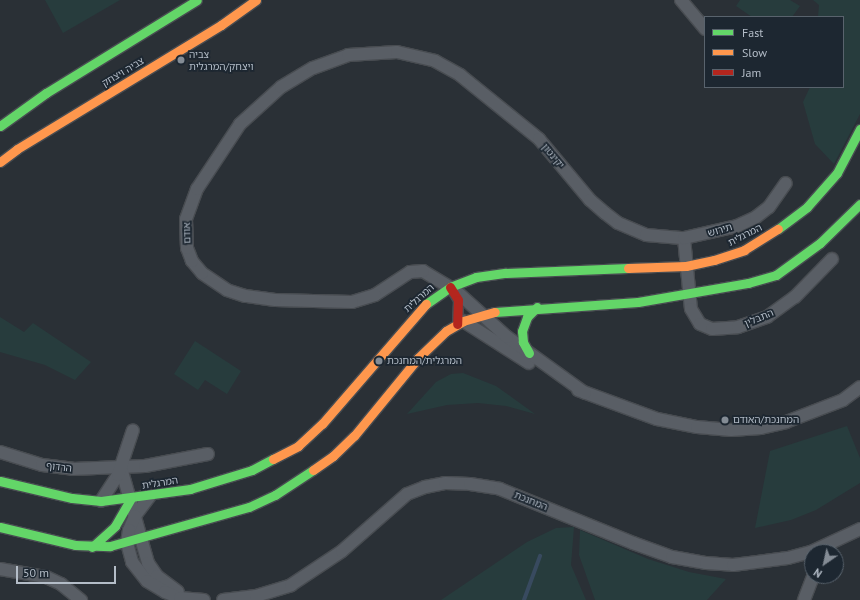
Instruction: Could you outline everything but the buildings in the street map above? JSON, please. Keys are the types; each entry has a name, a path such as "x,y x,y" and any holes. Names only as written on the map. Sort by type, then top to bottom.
{"street":[{"path":"0,126 46,93 197,0"},
{"name":"צביה ויצחק","path":"0,162 17,149 221,25 256,0"},
{"path":"681,0 704,28"},
{"name":"יקינטון","path":"370,53 417,55 435,61 460,76 539,139 590,200 618,223 646,235 684,238"},
{"name":"אודם","path":"370,53 348,55 313,68 281,87 240,124 206,172 190,204 186,219 187,248 192,261 215,283 245,296 275,300 352,302 375,295 410,272 418,270"},
{"name":"המרגלית","path":"0,481 72,498 101,501 150,496 208,485 252,470 298,446 338,406 414,316 432,298 450,287 470,279 495,274 686,266 714,260 744,250 794,219 836,173 860,129"},
{"name":"תירוש","path":"684,238 713,233 756,217 769,208 786,183"},
{"path":"0,528 65,544 92,547 127,543 249,508 304,476 354,436 418,358 442,334 460,322 482,314 537,307 638,302 732,288 776,275 820,243 860,204"},
{"path":"684,238 688,295"},
{"name":"התבלין","path":"688,295 696,320 706,327 738,327 781,309 832,259"},
{"path":"418,270 433,275 450,287 528,353 584,394"},
{"path":"418,270 429,280 432,298"},
{"path":"450,287 458,300 460,322"},
{"path":"528,353 523,342 522,331 527,317 537,307"},
{"path":"460,322 584,394 656,419 697,428 731,430 761,428 786,422 843,400 860,387"},
{"path":"101,501 113,485 133,430"},
{"name":"הרדוף","path":"0,452 50,466 73,469 120,468 208,454"},
{"path":"120,468 131,498 148,563 157,576 179,593 191,599"},
{"name":"המחנכת","path":"223,600 256,596 291,585 342,551 407,494 425,487 445,483 470,484 500,489 633,543 672,557 733,565 804,557"},
{"path":"150,496 135,516 127,543 132,562 147,581 165,592 191,599 204,600"},
{"path":"92,547 115,526 131,498"},
{"name":"המחנכת","path":"833,544 860,529"},
{"path":"0,569 46,577 61,584 81,600"},
{"path":"804,600 810,584"}],"green space":[{"path":"45,0 120,0 63,33"},
{"path":"740,0 790,0 800,6 793,16 751,16 736,6"},
{"path":"813,0 860,0 860,114 834,164 815,144 803,102 810,88 844,88 844,16 818,16 819,5"},
{"path":"0,317 24,332 33,323 91,362 75,380 45,365 0,352"},
{"path":"195,341 241,371 227,394 205,380 198,390 174,374"},
{"path":"463,373 496,386 535,414 506,406 478,403 447,405 407,414 436,382 451,374"},
{"path":"847,426 860,458 860,483 816,510 791,520 755,528 770,451"},
{"path":"574,527 571,565 586,600 441,600 527,542 556,528"},
{"path":"580,530 648,559 689,572 726,579 707,600 595,600 579,555"}],"waterway":[{"path":"524,600 540,556"}],"traffic: fast":[{"path":"0,126 46,93 197,0"},
{"path":"778,229 807,207 837,173 860,129"},
{"path":"495,312 638,302 748,283 776,275 820,243 860,204"},
{"path":"426,304 450,287 476,277 506,273 628,268"},
{"path":"529,353 523,342 522,331 527,317 537,307"},
{"path":"0,481 72,498 101,501 190,489 252,470 273,459"},
{"path":"0,527 75,545 110,546 249,507 275,495 313,470"},
{"path":"92,547 115,526 131,498"}],"traffic: slow":[{"path":"0,162 17,149 221,25 256,0"},
{"path":"628,268 686,266 714,260 744,250 778,229"},
{"path":"273,459 298,446 322,424 426,304"},
{"path":"313,470 333,456 354,436 418,358 446,331 463,321 495,312"}],"traffic: jam":[{"path":"450,287 458,300 457,324"}],"place":[{"name":"צביה ויצחק/המרגלית","path":"181,60"},
{"name":"המרגלית/המחנכת","path":"379,361"},
{"name":"המחנכת/האודם","path":"725,420"}]}
